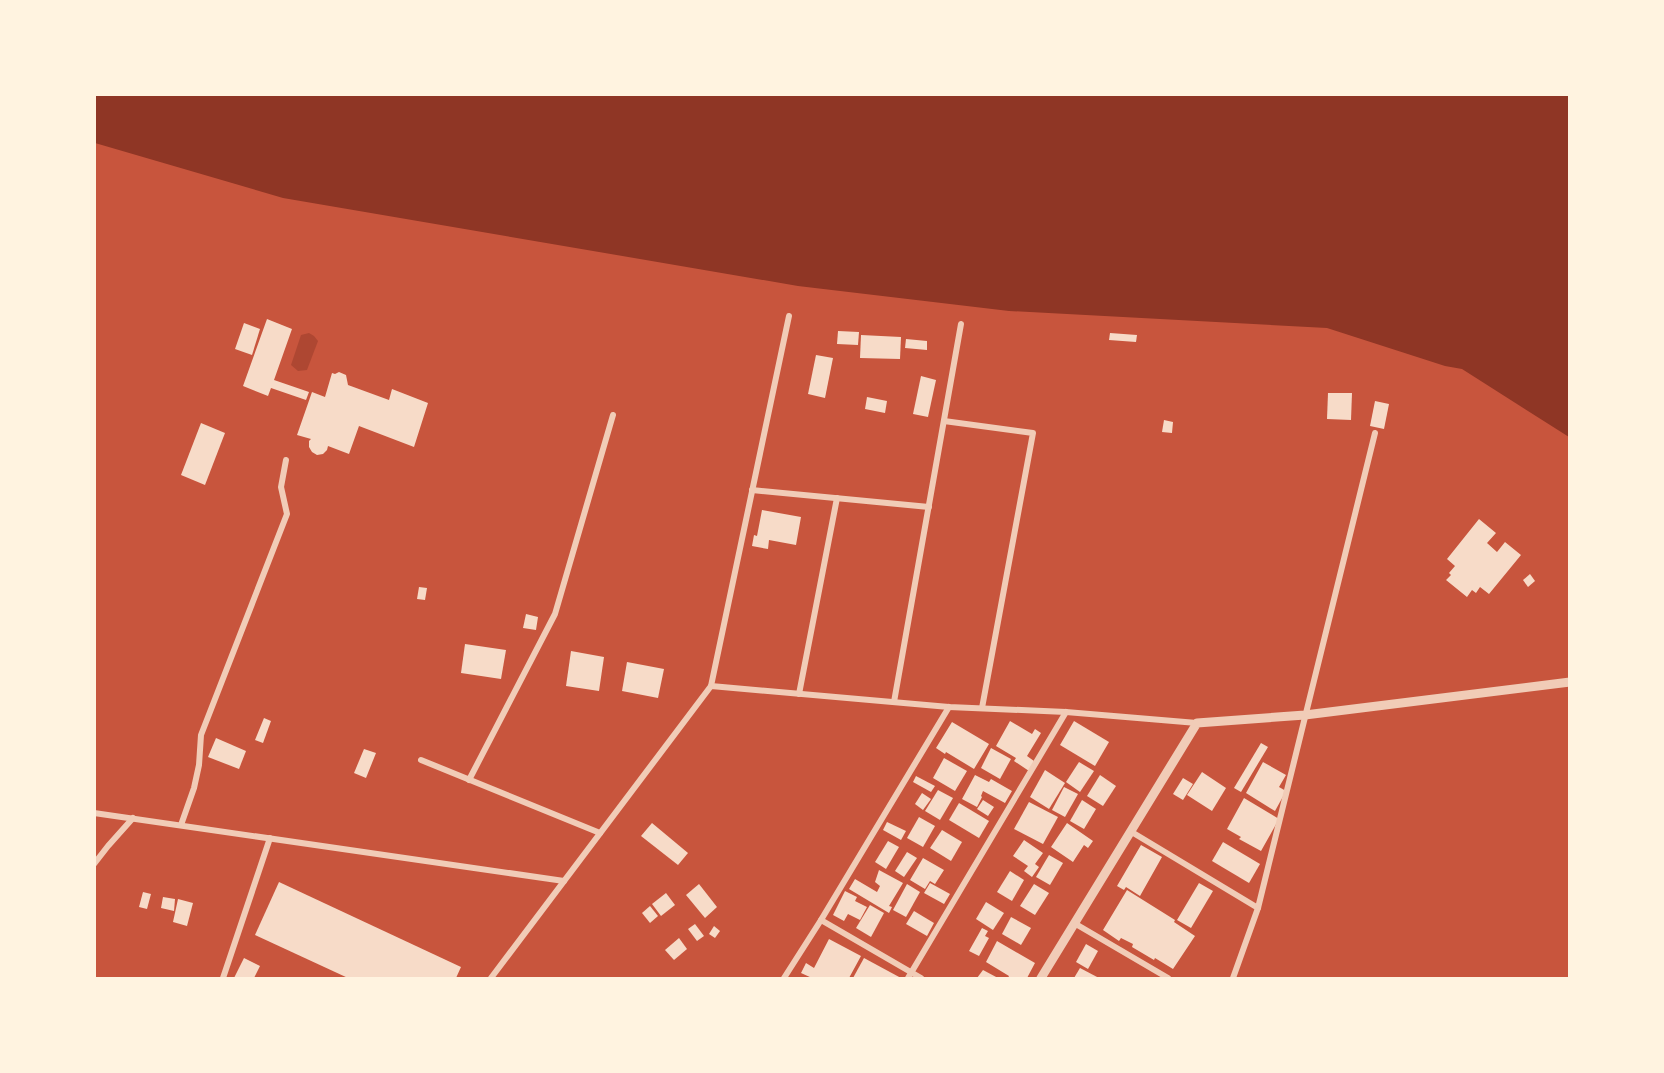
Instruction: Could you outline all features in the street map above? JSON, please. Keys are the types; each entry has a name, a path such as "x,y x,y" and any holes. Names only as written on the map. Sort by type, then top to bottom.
{"street":[{"path":"491,978 711,687 789,315"},
{"path":"894,702 961,324"},
{"path":"469,780 555,614 613,415"},
{"path":"944,421 1033,433 982,708"},
{"path":"1233,978 1258,908 1375,432"},
{"path":"181,825 194,788 199,765 201,735 287,514 281,487 286,460"},
{"path":"752,490 928,507"},
{"path":"799,694 837,498"},
{"path":"711,687 1197,723 1305,714 1569,682"},
{"path":"784,978 949,706"},
{"path":"909,976 1066,712"},
{"path":"1041,978 1197,723"},
{"path":"421,760 600,833"},
{"path":"94,813 564,881"},
{"path":"94,864 133,818"},
{"path":"1130,831 1258,908"},
{"path":"223,978 270,838"},
{"path":"821,920 909,976 921,978"},
{"path":"1074,923 1168,978"}],"shaded area":[{"path":"94,95 1569,95 1569,437 1462,369 1445,366 1327,328 1009,311 798,286 283,198 95,143"},
{"path":"309,333 318,341 307,370 298,371 291,365 301,335"}],"building":[{"path":"267,319 292,329 274,380 309,392 306,400 271,388 268,396 243,386"},
{"path":"244,323 260,329 252,355 235,349"},
{"path":"838,331 859,332 858,345 837,344"},
{"path":"1110,333 1137,335 1136,342 1109,340"},
{"path":"861,335 901,337 900,359 860,358"},
{"path":"906,339 927,341 927,350 905,348"},
{"path":"816,355 833,358 825,398 808,394"},
{"path":"339,372 346,375 348,385 389,400 392,389 428,403 414,447 359,426 349,454 328,446 323,454 317,455 312,452 309,447 311,439 297,435 312,392 325,397 332,373"},
{"path":"921,376 936,380 928,417 913,414"},
{"path":"1328,393 1352,393 1351,420 1327,419"},
{"path":"867,397 887,401 885,413 865,409"},
{"path":"1375,401 1389,404 1384,429 1370,426"},
{"path":"1164,420 1173,422 1172,433 1162,432"},
{"path":"201,423 225,433 205,485 181,475"},
{"path":"762,510 801,517 796,545 769,540 768,549 752,546 754,535 757,536"},
{"path":"1479,519 1496,533 1487,543 1497,552 1505,542 1521,555 1489,594 1480,587 1476,593 1472,590 1467,597 1446,580 1455,566 1447,559"},
{"path":"1530,574 1535,581 1528,587 1523,580"},
{"path":"419,587 427,588 425,600 417,599"},
{"path":"526,614 538,617 536,630 523,628"},
{"path":"465,644 506,650 501,679 461,673"},
{"path":"571,651 604,657 599,691 566,686"},
{"path":"627,662 664,669 658,698 622,691"},
{"path":"264,718 271,721 263,743 255,740"},
{"path":"1010,721 1032,734 1035,729 1041,733 1027,756 1034,761 1029,771 1014,761 1016,758 996,746"},
{"path":"1074,721 1109,742 1095,766 1060,745"},
{"path":"952,722 989,744 974,769 936,748"},
{"path":"216,738 246,751 239,769 208,757"},
{"path":"1261,743 1268,747 1241,792 1234,788"},
{"path":"991,748 1011,759 1000,779 981,768"},
{"path":"364,749 376,753 366,778 354,773"},
{"path":"944,758 967,771 955,791 933,778"},
{"path":"1079,762 1094,771 1080,792 1066,782"},
{"path":"1263,762 1286,775 1279,787 1286,791 1275,811 1246,793"},
{"path":"1045,770 1065,783 1049,809 1030,797"},
{"path":"1202,772 1226,788 1212,811 1187,795"},
{"path":"975,775 989,782 991,779 1012,791 1005,803 983,791 977,807 962,799"},
{"path":"1100,775 1116,786 1103,806 1087,796"},
{"path":"916,776 935,786 931,792 913,782"},
{"path":"1183,778 1193,784 1183,800 1173,794"},
{"path":"1064,787 1078,794 1065,817 1052,810"},
{"path":"938,790 953,798 940,820 925,811"},
{"path":"922,793 931,799 923,810 915,804"},
{"path":"1244,798 1279,819 1261,851 1239,839 1241,837 1227,829"},
{"path":"983,800 994,807 988,816 977,809"},
{"path":"1082,800 1096,809 1084,829 1070,821"},
{"path":"1029,802 1058,817 1043,844 1014,829"},
{"path":"959,803 989,821 979,838 949,820"},
{"path":"919,817 935,826 923,847 907,838"},
{"path":"887,822 906,831 901,840 883,830"},
{"path":"652,823 688,853 678,865 641,836"},
{"path":"1067,823 1093,841 1088,848 1084,845 1073,862 1051,847"},
{"path":"942,830 962,842 951,861 930,848"},
{"path":"1024,840 1043,853 1035,864 1039,867 1032,877 1024,871 1028,866 1013,856"},
{"path":"888,841 899,847 886,869 875,862"},
{"path":"1223,842 1260,864 1249,883 1212,861"},
{"path":"1141,845 1162,857 1140,896 1126,887 1124,890 1117,886"},
{"path":"907,852 917,858 904,877 895,871"},
{"path":"1049,855 1063,863 1050,885 1036,877"},
{"path":"923,858 944,870 935,884 930,881 925,889 910,880"},
{"path":"879,870 903,883 889,906 892,907 889,913 849,889 855,879 877,892 880,886 875,882"},
{"path":"1010,871 1024,880 1012,901 997,892"},
{"path":"279,882 461,967 456,978 348,978 255,935"},
{"path":"930,883 950,894 944,904 924,893"},
{"path":"1199,883 1213,891 1191,928 1177,920"},
{"path":"699,884 717,907 705,918 686,895"},
{"path":"907,884 920,892 906,917 893,910"},
{"path":"1034,884 1049,893 1035,915 1020,906"},
{"path":"1127,890 1175,920 1174,922 1195,936 1173,969 1132,947 1133,944 1121,938 1119,941 1103,930"},
{"path":"845,891 857,897 855,901 867,907 860,920 848,914 844,921 833,915"},
{"path":"143,892 151,894 147,909 139,907"},
{"path":"666,893 675,905 661,916 652,904"},
{"path":"163,897 175,899 174,911 161,908"},
{"path":"178,899 193,903 187,926 173,922"},
{"path":"986,902 1004,913 993,930 976,919"},
{"path":"870,905 884,913 871,937 856,928"},
{"path":"650,906 658,916 650,923 642,913"},
{"path":"914,911 934,923 927,936 906,924"},
{"path":"1011,917 1031,928 1021,945 1002,934"},
{"path":"695,924 704,936 697,941 688,929"},
{"path":"714,926 720,931 715,938 709,934"},
{"path":"982,928 988,931 985,936 989,938 979,956 969,951"},
{"path":"679,938 687,949 674,960 665,950"},
{"path":"829,939 861,956 849,978 812,978 801,973 806,963 814,968"},
{"path":"997,941 1035,963 1027,978 1008,978 1009,976 986,962"},
{"path":"1086,944 1098,951 1088,969 1076,962"},
{"path":"244,958 260,966 254,978 234,978"},
{"path":"864,958 901,978 853,978"},
{"path":"1080,968 1099,978 1074,978"},
{"path":"983,970 998,978 977,978"}]}
